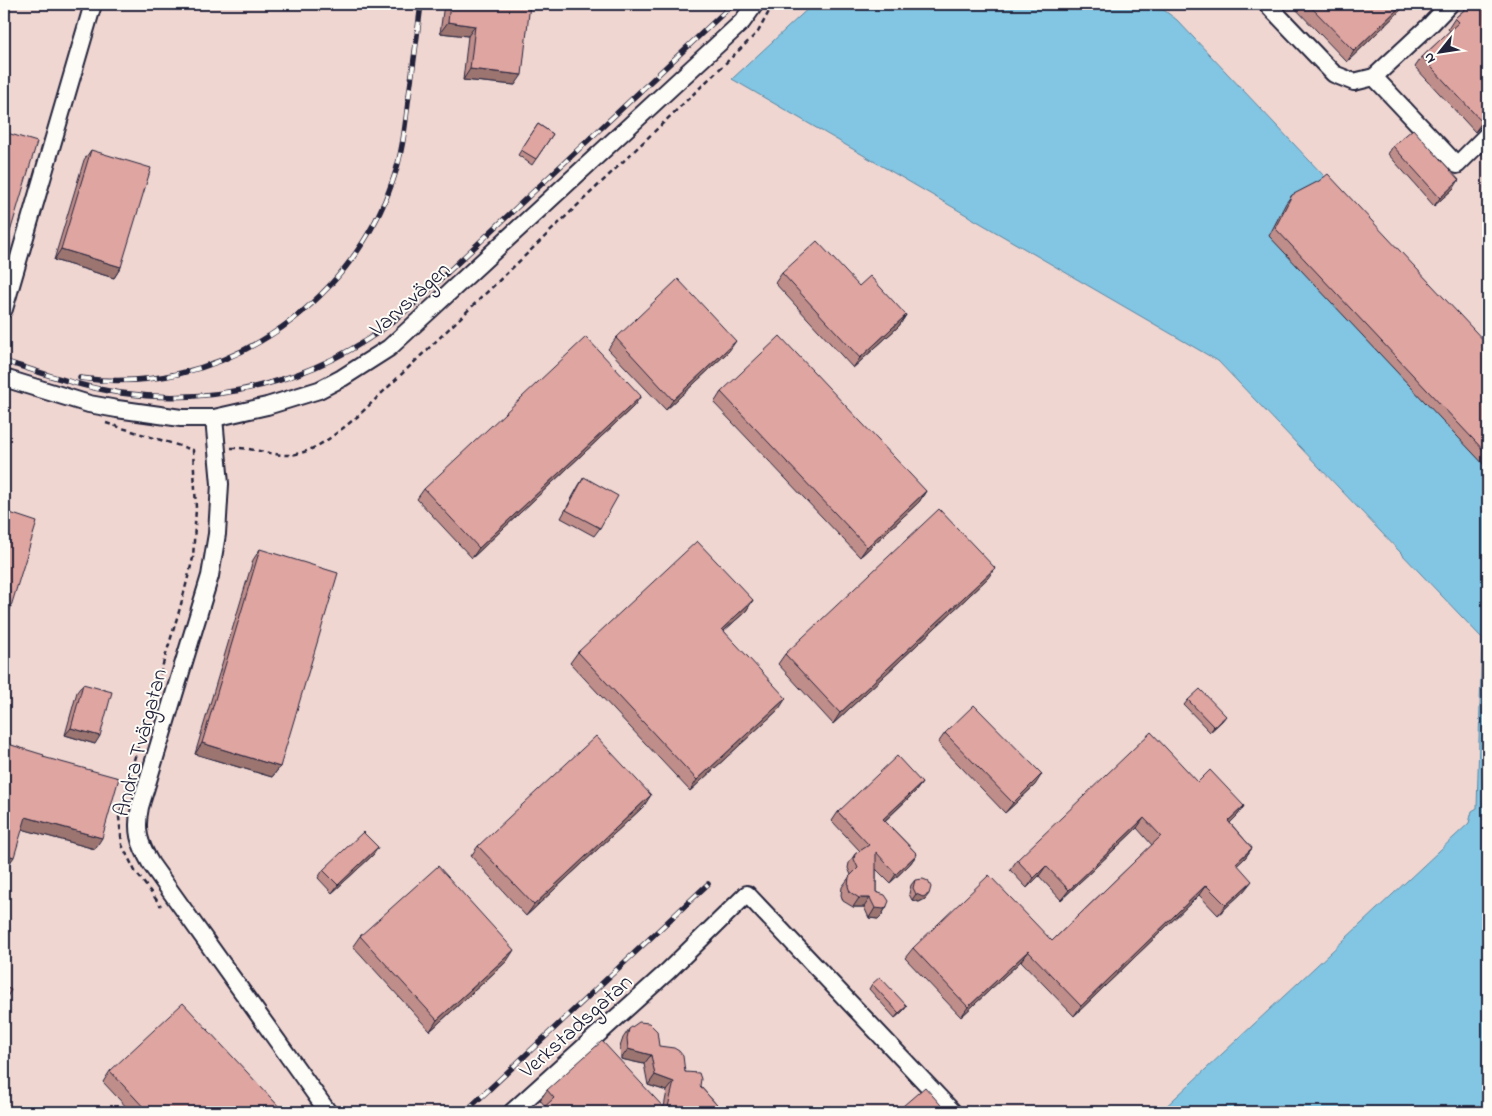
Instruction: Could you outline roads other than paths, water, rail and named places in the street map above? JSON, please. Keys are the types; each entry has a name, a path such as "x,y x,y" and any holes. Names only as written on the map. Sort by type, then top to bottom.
{"street":[{"path":"4,309 93,4"},
{"name":"Varvsvägen","path":"4,378 89,404 182,418 214,418 267,406 319,390 342,378 389,348 742,22 755,4"},
{"path":"1267,4 1334,74 1354,82 1374,77 1450,4"},
{"path":"1374,77 1457,164 1488,134"},
{"name":"Andra Tvärgatan","path":"214,418 220,484 217,534 210,576 140,807 137,819 138,833 142,848 151,864 328,1112"},
{"name":"Verkstadsgatan","path":"512,1112 668,971 747,894 953,1112"}],"water":[{"path":"813,4 1156,4 1177,20 1488,350 1488,1112 1160,1112 1469,823 1472,811 1477,808 1482,638 1218,361 732,79"}],"railway":[{"path":"80,378 131,380 181,373 228,358 271,334 311,304 345,268 373,226 396,171 404,132 421,4"},
{"path":"4,361 91,387 121,393 161,396 200,395 239,390 278,381 315,367 350,350 383,329 414,304 733,4"},
{"path":"465,1112 708,884"}]}
